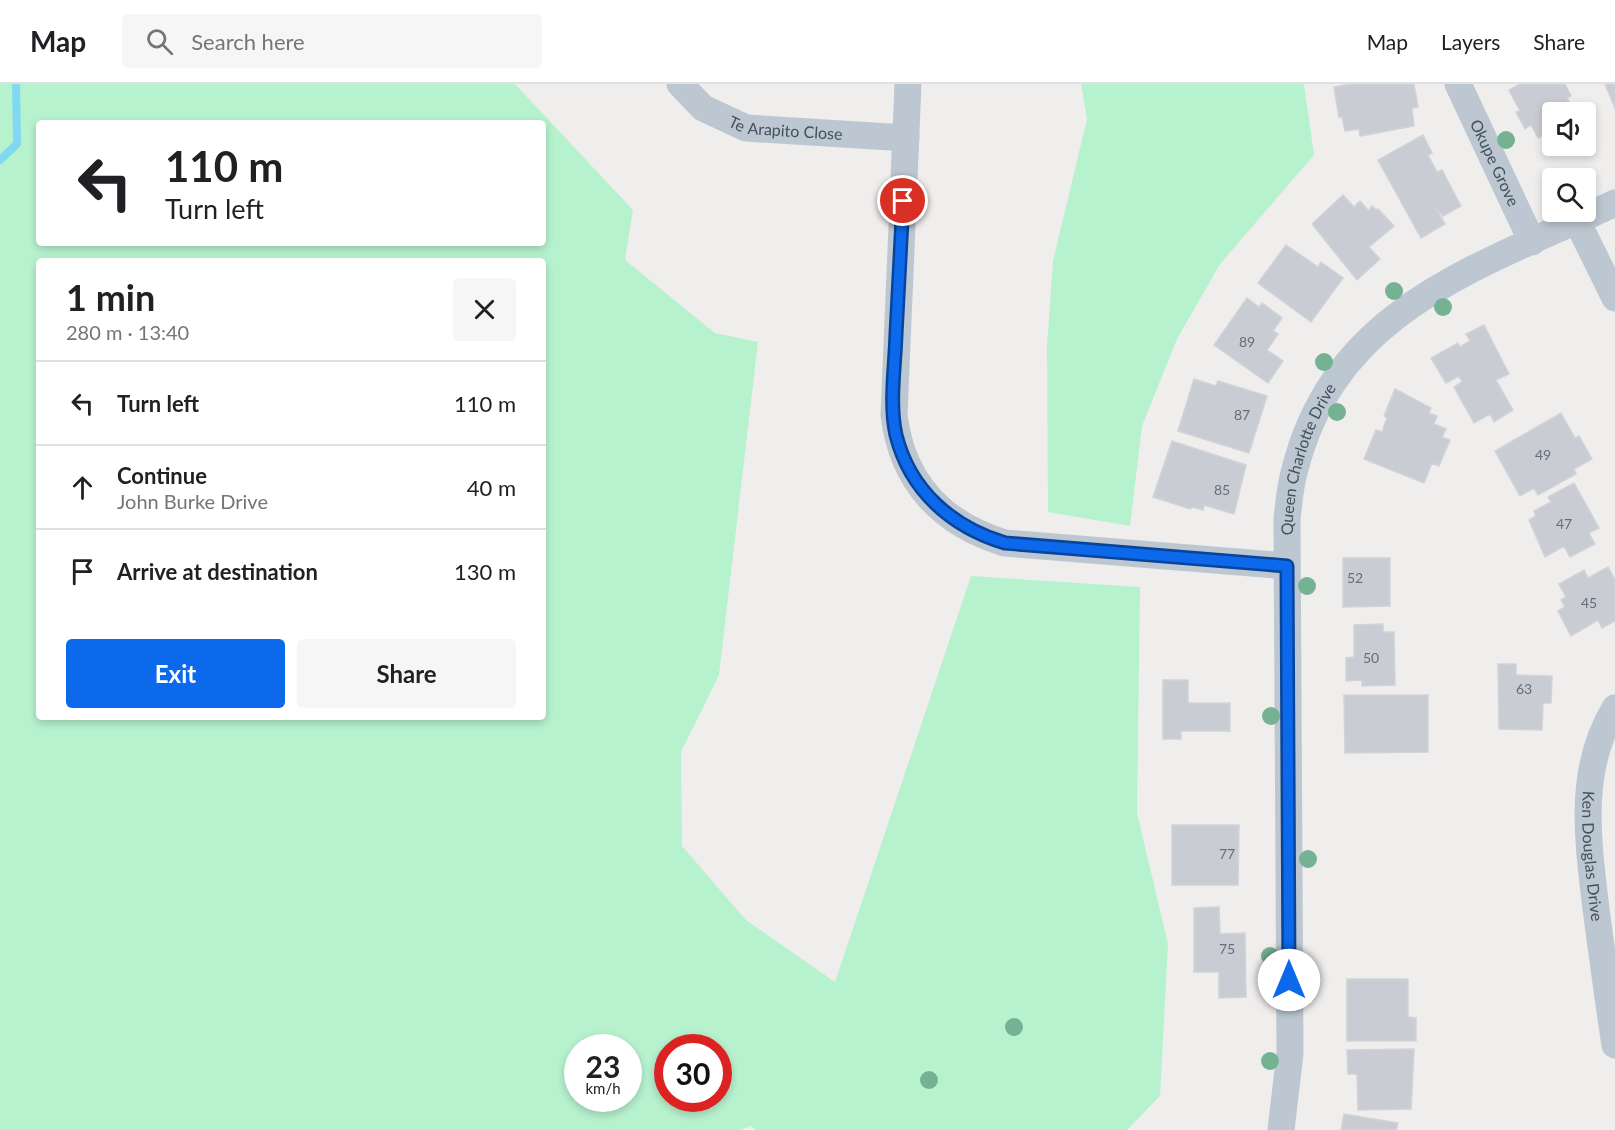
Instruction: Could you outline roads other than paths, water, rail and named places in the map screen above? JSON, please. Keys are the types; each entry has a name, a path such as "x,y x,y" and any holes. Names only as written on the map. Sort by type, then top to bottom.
{"street":[{"name":"Te Arapito Close","path":"680,84 704,108 725,121 746,128 774,132 906,138"},
{"path":"908,84 893,393 896,435 904,458 928,497 947,516 986,537 1005,543 1287,566"},
{"name":"Okupe Grove","path":"1458,84 1532,242"},
{"name":"Queen Charlotte Drive","path":"1596,212 1615,203"},
{"name":"Queen Charlotte Drive","path":"1281,1130 1287,1099 1290,1053 1287,519 1294,469 1309,426 1336,378 1359,348 1393,316 1421,297 1575,222"},
{"path":"1577,222 1615,298"},
{"name":"Ken Douglas Drive","path":"1615,708 1599,742 1591,773 1587,806 1588,845 1615,1045"}],"waterway":[{"path":"0,160 17,144 16,84"}]}
